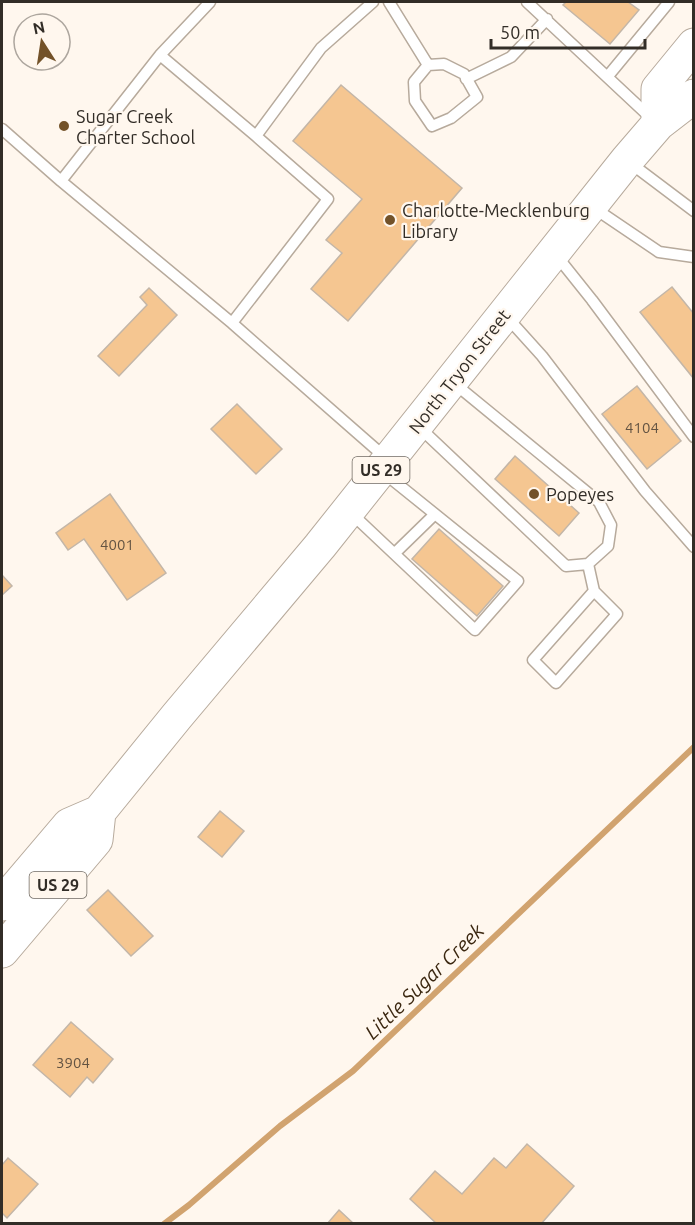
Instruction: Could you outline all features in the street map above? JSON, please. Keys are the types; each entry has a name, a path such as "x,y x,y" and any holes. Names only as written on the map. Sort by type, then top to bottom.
{"main road":[{"path":"658,124 658,89 693,45"},
{"name":"North Tryon Street","path":"2,904 69,825 99,812 453,382 504,313 627,160 658,124 693,96"},
{"name":"US 29","path":"2,951 96,840 99,812"}],"lane":[{"path":"60,181 160,56 210,2"},
{"path":"256,136 321,48 373,2"},
{"path":"389,2 428,65"},
{"path":"527,2 548,19 658,124"},
{"path":"608,76 669,2"},
{"path":"466,79 511,57 548,19"},
{"path":"160,56 328,199 232,323"},
{"path":"444,64 464,74 477,97 451,118 432,126 415,101 414,82 428,65 444,64"},
{"path":"2,129 60,181 232,323 434,515 518,581 475,630 348,511"},
{"path":"627,160 693,211"},
{"path":"591,207 658,252 693,257"},
{"path":"553,252 592,300 693,437"},
{"path":"504,313 542,356 645,490 693,547"},
{"path":"416,425 566,566 588,564 608,546 611,525 599,502 453,382"},
{"path":"394,553 434,515"},
{"path":"588,564 594,591 617,614 556,683 533,660 594,591"}],"building":[{"path":"566,2 628,2 639,10 610,44 563,5"},
{"name":"Charlotte-Mecklenburg Library","path":"341,85 462,188 348,321 311,289 342,253 326,240 362,199 293,141"},
{"path":"672,287 694,314 694,379 640,312"},
{"path":"149,288 177,315 119,376 98,356 147,305 140,297"},
{"path":"637,386 681,441 647,469 602,414"},
{"path":"237,404 282,449 256,474 211,429"},
{"path":"515,456 579,513 559,536 495,479"},
{"path":"110,494 166,573 127,600 84,539 68,550 56,533"},
{"path":"439,529 503,586 477,616 412,559"},
{"path":"2,575 12,586 2,595"},
{"path":"220,811 244,831 222,857 198,837"},
{"path":"108,890 153,936 131,956 87,910"},
{"path":"71,1022 113,1059 93,1083 87,1077 70,1097 33,1065"},
{"path":"527,1144 574,1186 541,1224 437,1224 410,1199 435,1171 462,1194 494,1158 506,1168"},
{"path":"8,1158 38,1184 7,1218 2,1213 2,1165"},
{"path":"339,1210 354,1224 327,1224"}],"waterway":[{"name":"Little Sugar Creek","path":"164,1224 280,1126 353,1071 694,747"}],"place":[{"name":"Sugar Creek Charter School","path":"64,126"},
{"name":"Charlotte-Mecklenburg Library","path":"390,220"},
{"name":"Popeyes","path":"534,494"}]}
